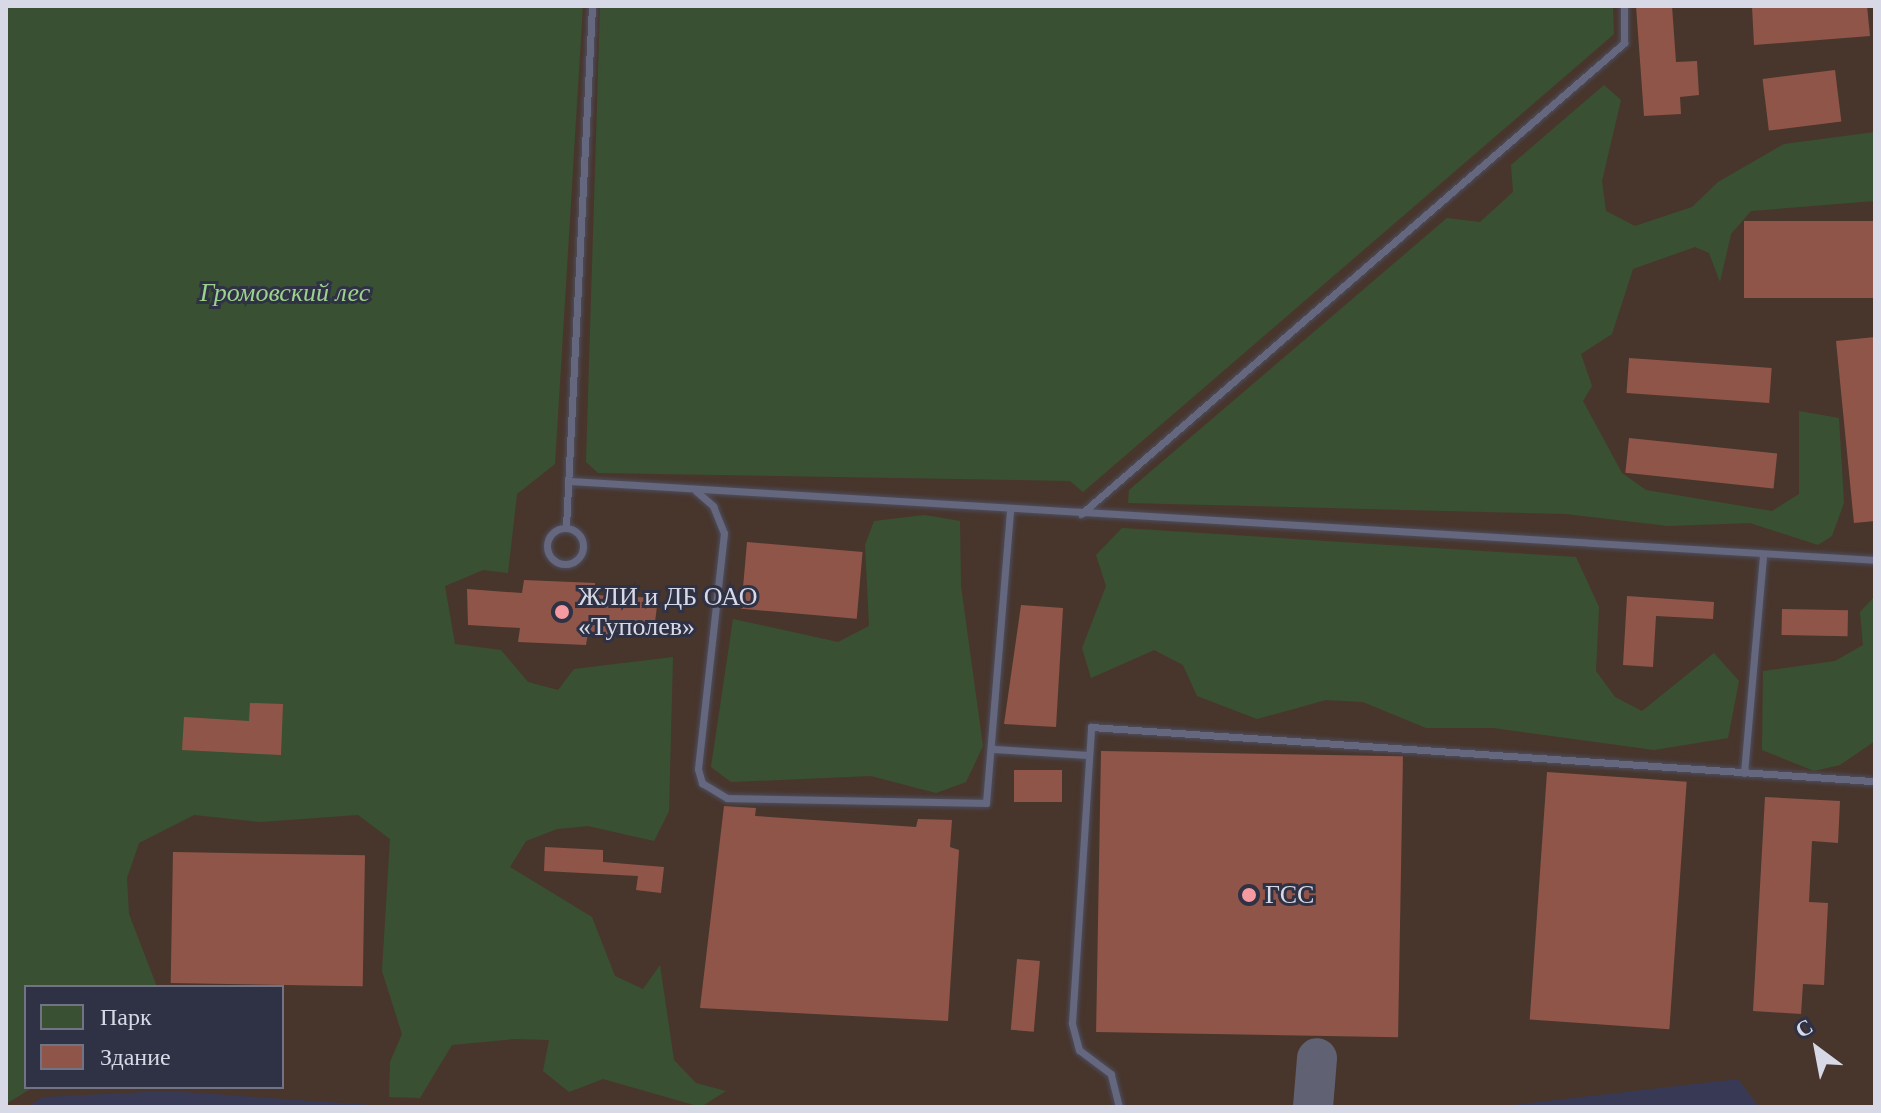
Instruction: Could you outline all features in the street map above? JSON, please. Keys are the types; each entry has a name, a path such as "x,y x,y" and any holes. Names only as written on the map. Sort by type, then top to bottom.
{"lane":[{"path":"566,527 578,533 582,552 560,563 547,542 566,527 570,481 592,6"},
{"path":"1081,514 1624,43 1624,6"},
{"path":"570,481 1875,560"},
{"path":"694,490 713,506 724,533 698,769 709,789 727,798 979,807 989,798 1010,509"},
{"path":"1744,773 1763,554"},
{"path":"1119,1107 1111,1074 1079,1050 1072,1023 1091,727 1871,781"},
{"path":"994,749 1088,755"}],"shaded area":[{"path":"6,6 1875,6 1875,1107 6,1107"},
{"path":"1738,1079 1759,1107 1496,1107"},
{"path":"168,1091 402,1107 27,1107 43,1097"}],"green space":[{"name":"Громовский лес","path":"6,6 583,6 555,464 517,494 508,573 483,570 445,586 455,644 501,650 528,682 558,690 574,669 673,657 669,811 654,841 588,826 557,829 526,841 510,867 592,917 615,976 643,989 660,965 674,1060 696,1083 726,1091 701,1107 603,1079 569,1092 543,1071 549,1040 514,1039 452,1045 420,1098 389,1097 390,1062 402,1034 382,971 390,839 358,815 260,822 194,815 139,843 127,878 129,914 156,985 24,985 24,1089 30,1089 6,1104"},
{"path":"600,6 1613,6 1614,34 1083,492 1070,481 598,473 586,462"},
{"path":"1604,85 1621,100 1602,181 1606,211 1635,226 1692,207 1718,182 1784,144 1875,132 1875,201 1751,211 1731,234 1720,282 1709,253 1695,247 1633,269 1612,334 1581,354 1592,386 1583,401 1622,473 1646,490 1772,511 1799,494 1799,411 1839,418 1844,503 1832,536 1818,545 1750,523 1668,526 1566,514 1128,503 1129,490 1447,218 1480,222 1513,192 1511,165"},
{"path":"925,515 960,521 961,586 983,746 966,782 936,793 871,776 731,782 711,767 733,619 838,642 869,626 865,545 874,521"},
{"path":"1122,528 1576,557 1599,607 1596,671 1615,697 1642,711 1714,653 1739,681 1728,738 1654,750 1493,728 1426,728 1363,702 1326,700 1257,719 1197,696 1183,665 1154,650 1091,678 1082,648 1106,586 1096,555"},
{"path":"1875,596 1875,741 1840,765 1814,771 1762,750 1763,671 1835,661 1863,645 1860,612"}],"building":[{"path":"1636,6 1672,6 1676,62 1697,61 1699,95 1680,97 1681,114 1644,116"},
{"path":"1752,6 1867,6 1870,36 1754,45"},
{"path":"1835,70 1841,122 1769,131 1763,79"},
{"path":"1744,221 1875,221 1875,298 1744,298"},
{"path":"1875,337 1875,521 1854,523 1836,341"},
{"path":"1629,358 1772,368 1769,403 1627,393"},
{"path":"1629,438 1777,454 1774,488 1625,473"},
{"path":"747,542 863,552 857,619 741,609"},
{"name":"ЖЛИ и ДБ ОАО «Туполев»","path":"524,580 595,583 595,595 658,598 653,638 588,633 586,645 518,642 520,628 468,625 467,589 522,593"},
{"path":"1627,596 1714,602 1713,619 1656,616 1653,667 1623,665"},
{"path":"1021,605 1063,608 1056,727 1004,724"},
{"path":"1782,609 1848,610 1848,636 1782,635"},
{"path":"250,703 283,704 281,755 182,750 184,717 249,721"},
{"name":"ГСС","path":"1101,751 1403,756 1398,1037 1096,1032"},
{"path":"1014,770 1062,770 1062,802 1014,802"},
{"path":"1547,772 1687,782 1669,1029 1530,1019"},
{"path":"1765,797 1840,801 1838,843 1812,841 1809,902 1828,903 1824,985 1803,984 1801,1014 1753,1011"},
{"path":"724,806 756,808 755,816 916,827 918,819 952,820 950,847 959,850 948,1021 700,1008"},
{"path":"545,847 603,850 603,862 664,867 661,893 636,890 638,876 544,871"},
{"path":"173,852 365,855 363,986 171,983"},
{"path":"1017,959 1040,961 1034,1032 1011,1030"}],"taxiway":[{"path":"1313,1107 1317,1058"}],"place":[{"name":"ЖЛИ и ДБ ОАО «Туполев»","path":"562,612"},
{"name":"ГСС","path":"1249,895"}]}
